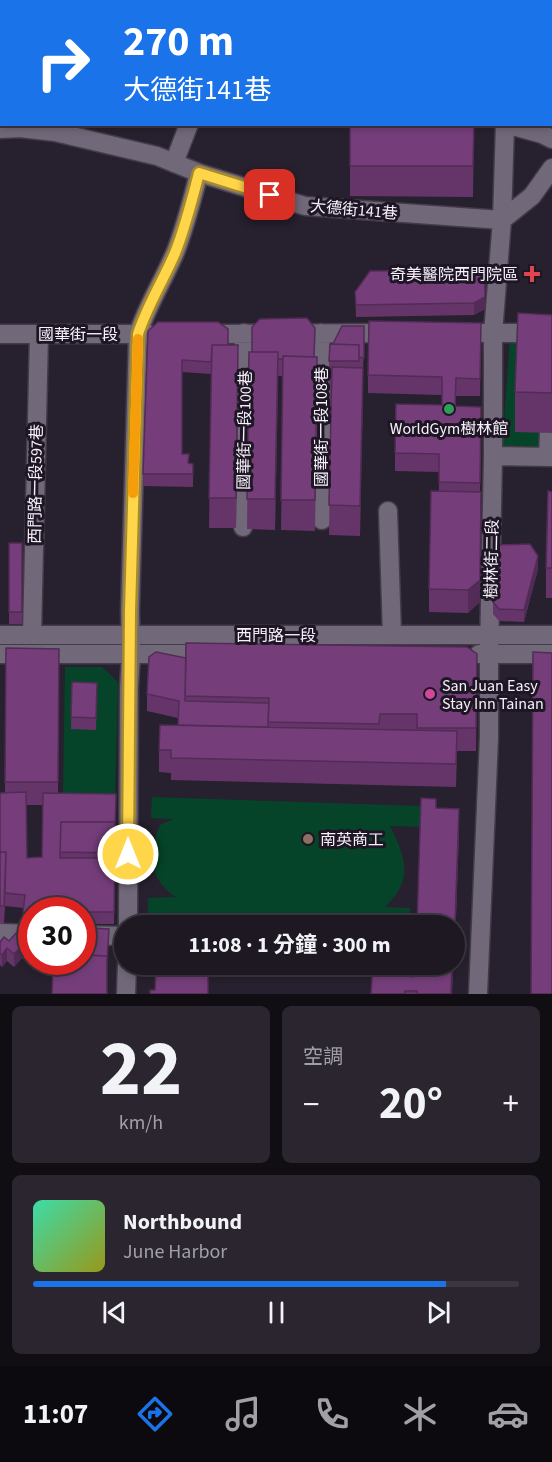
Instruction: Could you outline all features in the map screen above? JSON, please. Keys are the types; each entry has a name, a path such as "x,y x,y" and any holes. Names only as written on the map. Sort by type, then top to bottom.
{"street":[{"path":"174,164 188,126"},
{"name":"樹林街二段","path":"478,994 489,737 493,333 502,220 505,126"},
{"path":"512,126 552,138"},
{"name":"大德街141巷","path":"0,129 20,128 55,132 157,156 199,173 306,206 502,220"},
{"path":"502,220 532,196 552,168"},
{"path":"128,915 129,700 138,334 175,253 199,173"},
{"name":"國華街一段100巷","path":"243,527 244,333"},
{"name":"國華街一段108巷","path":"321,333 322,520"},
{"path":"190,334 416,333"},
{"path":"464,333 552,333"},
{"name":"國華街一段","path":"0,334 168,334"},
{"name":"西門路一段597巷","path":"32,635 39,334"},
{"path":"493,456 550,457 549,433"},
{"path":"388,511 392,635"},
{"name":"西門路一段","path":"0,635 552,635"},
{"name":"西門路一段","path":"0,654 229,654"},
{"path":"468,654 552,654"},
{"path":"0,933 18,934"},
{"path":"96,935 114,936"},
{"path":"126,994 127,975"}],"green space":[{"path":"510,339 552,340 552,449 502,448"},
{"path":"65,667 102,667 118,682 115,798 63,796"},
{"path":"152,797 423,806 422,827 390,826 402,853 404,876 399,890 385,907 410,908 410,915 148,915 148,898 176,897 156,876 151,855 160,825 173,819 151,818"}],"building":[{"path":"350,126 474,126 473,166 350,166"},
{"path":"485,270 485,297 474,303 356,305 355,292 370,271"},
{"path":"518,313 552,315 552,393 515,392"},
{"path":"307,318 315,328 314,357 283,356 283,359 278,359 278,352 252,352 252,327 260,319"},
{"name":"WorldGym樹林館","path":"369,321 481,323 480,379 456,378 455,406 481,407 480,483 439,482 439,454 395,453 396,404 442,405 442,377 368,375"},
{"path":"158,322 218,322 228,329 228,345 212,345 211,362 182,360 182,454 189,454 188,463 193,464 193,474 143,474 148,331"},
{"path":"342,326 364,326 364,358 359,357 359,345 333,344"},
{"path":"330,344 359,345 359,361 329,361"},
{"path":"212,345 238,345 236,498 209,498"},
{"path":"249,352 278,352 275,499 247,499"},
{"path":"283,356 317,357 315,500 281,500"},
{"path":"332,367 363,368 360,506 329,505"},
{"path":"431,491 481,492 480,580 468,590 429,589"},
{"path":"548,491 552,492 552,568 546,568"},
{"path":"9,543 22,543 22,612 9,612"},
{"path":"530,544 538,556 524,610 499,609 493,602 497,545"},
{"path":"186,643 467,647 477,654 476,728 417,728 417,714 380,714 379,724 268,722 269,698 185,696"},
{"path":"6,648 59,649 58,782 5,782"},
{"path":"156,652 186,658 185,701 269,703 268,727 178,725 179,701 147,694 149,657"},
{"path":"533,652 552,653 552,994 531,994"},
{"path":"72,682 97,683 96,718 71,717"},
{"path":"160,725 457,731 456,764 171,758 171,750 159,750"},
{"path":"26,792 27,858 42,857 43,793 116,794 115,827 115,822 61,822 60,852 60,858 115,858 114,912 96,912 96,897 25,897 25,895 5,893 6,852 0,852 0,793"},
{"path":"421,798 436,799 436,808 459,809 455,915 417,915"},
{"path":"61,822 115,822 115,853 60,852"},
{"path":"0,852 6,852 4,906 0,906"},
{"path":"96,928 109,929 107,961 107,956 96,955"},
{"path":"17,932 18,950 14,954 7,948 2,955 0,942 4,937 9,941"},
{"path":"96,956 107,956 107,994 52,994 53,975 96,975"},
{"path":"156,975 208,975 208,994 150,994 150,990 155,990"},
{"path":"372,975 413,977 413,975 452,975 451,994 417,994 417,991 405,991 405,994 371,994"}],"slow traffic":[{"path":"133,493 138,339"}],"place":[{"name":"奇美醫院西門院區","path":"532,274"},
{"name":"WorldGym樹林館","path":"449,409"},
{"name":"San Juan Easy Stay Inn Tainan","path":"430,694"},
{"name":"南英商工","path":"308,839"}],"route":[{"path":"128,854 130,611 138,334 175,253 199,173 270,195"}]}
